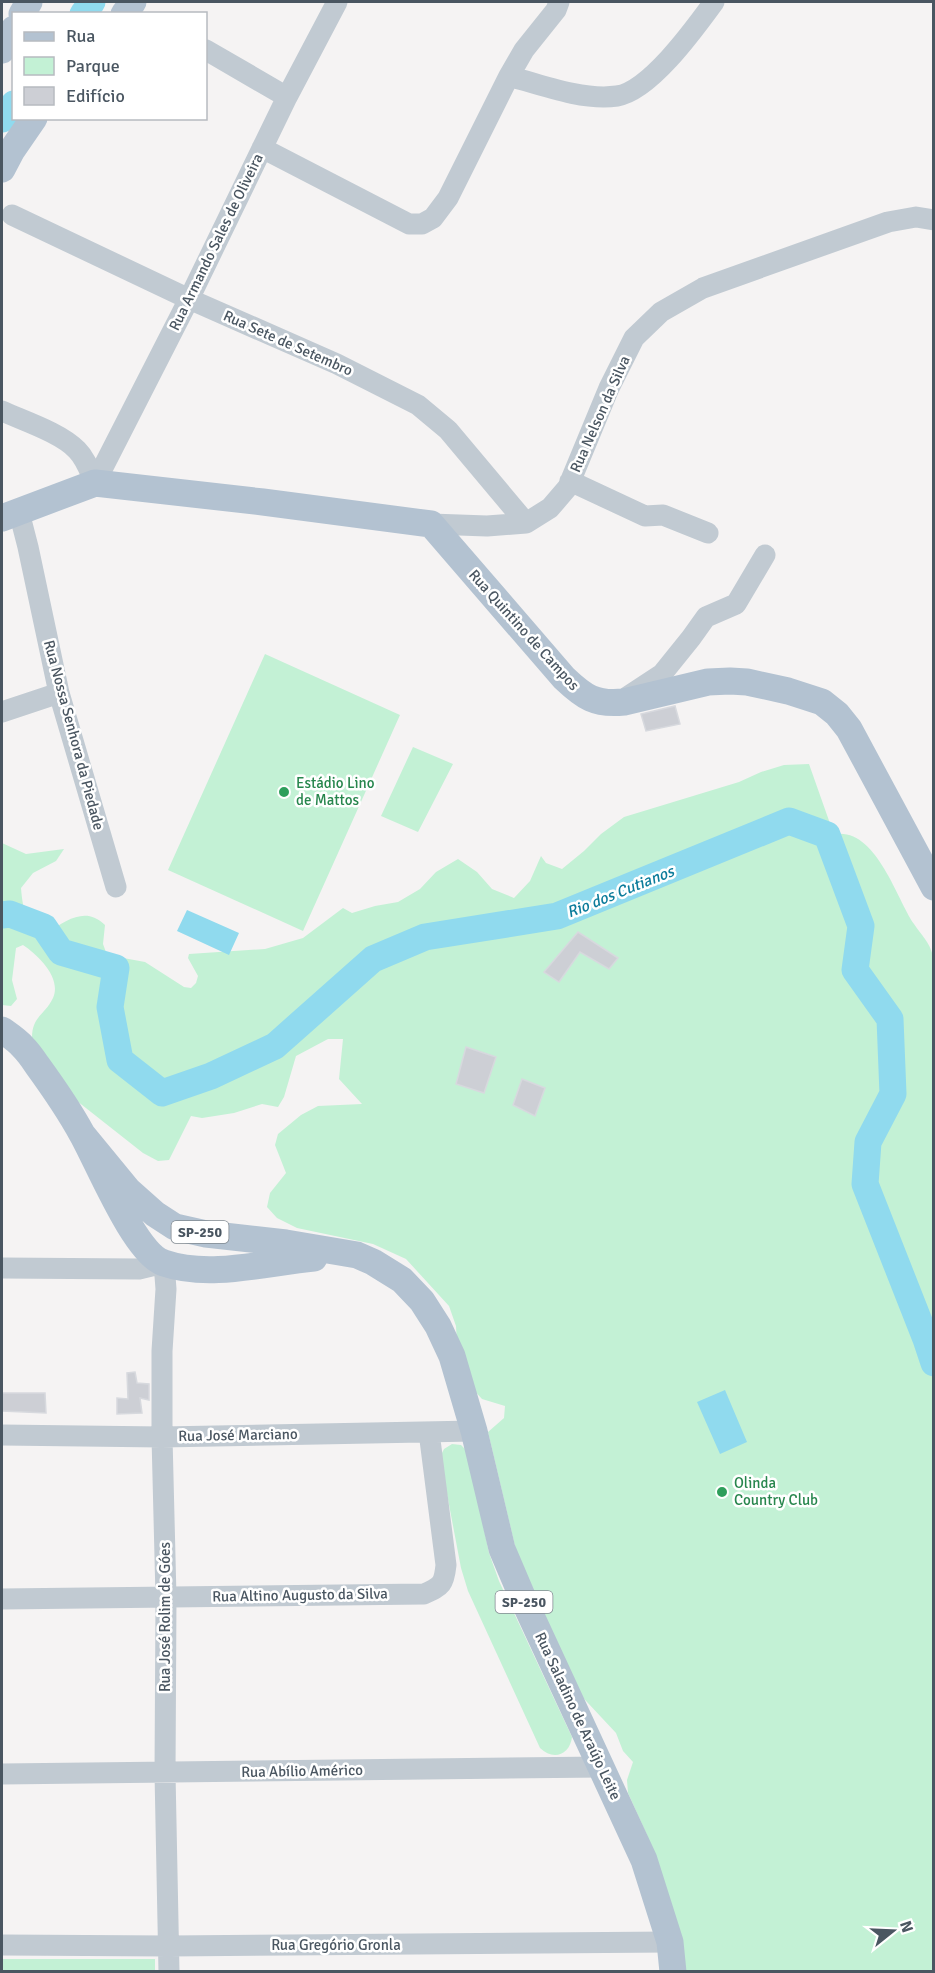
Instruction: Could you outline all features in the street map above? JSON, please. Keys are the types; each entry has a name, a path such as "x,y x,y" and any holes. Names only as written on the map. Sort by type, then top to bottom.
{"main road":[{"path":"2,50 12,32"},
{"path":"2,169 33,120"},
{"path":"10,515 95,483 431,524"},
{"name":"Rua Quintino de Campos","path":"431,524 564,678 585,697 595,702 612,703 708,682 730,681 747,682 788,691 822,702 837,714 849,729 933,887"},
{"name":"Rua Saladino de Araújo Leite","path":"2,1030 24,1047 50,1082 82,1134 108,1188 155,1256"},
{"name":"Rua Saladino de Araújo Leite","path":"82,1134 128,1190 171,1225 206,1233 357,1255 402,1280 422,1301 438,1326 452,1356 474,1431 502,1548 525,1603 644,1860 670,1942 674,1971"},
{"path":"155,1256 175,1246 171,1225"},
{"name":"SP-250","path":"155,1256 188,1268 217,1270 283,1261 357,1255"}],"street":[{"name":"Rua Armando Sales de Oliveira","path":"95,483 189,299 287,97 337,2"},
{"path":"262,148 409,224 422,224 433,218 448,198 509,76 524,50 556,10 559,2"},
{"path":"509,76 598,98 620,96 641,84 665,63 714,2"},
{"path":"207,51 287,97"},
{"name":"Rua Sete de Setembro","path":"12,215 189,299 338,364 418,405 448,430 526,523"},
{"name":"Rua Nelson da Silva","path":"431,524 487,526 526,523 550,508 568,487 609,388 634,338 661,312 703,288 888,222 916,217 933,220"},
{"path":"2,411 57,437 76,449 86,461 95,483"},
{"path":"570,481 645,516 663,515 708,533"},
{"name":"Rua Nossa Senhora da Piedade","path":"10,515 28,547 59,693 116,887"},
{"path":"612,703 634,694 662,674 706,617 736,604 765,555"},
{"path":"2,712 59,693"},
{"path":"2,1268 139,1269 155,1256"},
{"name":"Rua José Rolim de Góes","path":"155,1256 166,1289 162,1351 162,1437 166,1597 165,1773 169,1971"},
{"name":"Rua José Marciano","path":"2,1435 162,1437 474,1431"},
{"name":"Rua Altino Augusto da Silva","path":"2,1599 424,1593 436,1588 445,1580 446,1564 429,1432"},
{"name":"Rua Abílio Américo","path":"2,1774 602,1767"},
{"name":"Rua Gregório Gronla","path":"2,1945 670,1942"}],"green space":[{"name":"Estádio Lino de Mattos","path":"265,654 400,715 303,931 168,870"},
{"path":"413,747 453,764 418,832 381,816"},
{"path":"809,764 833,832 849,835 862,842 873,853 927,942 933,956 933,1971 687,1972 647,1835 628,1793 627,1780 633,1762 623,1751 616,1733 573,1687 537,1639 488,1432 504,1418 505,1406 482,1399 472,1388 458,1363 456,1326 449,1306 406,1259 373,1244 297,1228 277,1218 267,1207 270,1193 286,1173 275,1145 278,1134 301,1115 318,1106 362,1104 339,1079 343,1039 328,1039 296,1056 284,1097 278,1107 262,1104 234,1113 202,1118 191,1116 169,1160 158,1161 143,1153 77,1101 32,1038 34,1025 50,1004 55,990 47,968 23,945 16,948 12,980 17,999 11,1006 2,1005 2,843 26,854 64,849 56,861 33,873 21,888 24,910 34,925 48,932 76,917 91,916 105,925 103,944 107,955 145,962 184,987 191,988 198,976 188,958 189,954 265,949 303,938 343,908 352,913 398,902 420,889 436,872 458,859 477,872 492,889 514,898 530,881 541,856 546,863 562,869 624,817 739,782 784,765"},
{"path":"452,1444 461,1445 468,1452 489,1553 499,1581 572,1737 568,1748 560,1754 550,1754 540,1748 468,1591 461,1568 440,1457 444,1449"},
{"path":"2,1959 155,1959 155,1971 2,1971"}],"water":[{"path":"187,910 239,933 229,955 177,931"},
{"path":"725,1390 747,1442 720,1454 697,1402"}],"building":[{"path":"675,706 680,724 646,731 641,714"},
{"path":"578,932 618,958 609,969 580,952 559,982 544,972"},
{"path":"466,1047 496,1057 484,1093 456,1084"},
{"path":"522,1079 545,1088 535,1116 513,1105"},
{"path":"135,1372 137,1383 149,1384 149,1400 140,1398 142,1413 117,1414 117,1398 128,1399 127,1373"},
{"path":"2,1393 45,1393 46,1413 2,1411"}],"waterway":[{"path":"84,12 92,2"},
{"path":"2,119 12,106"},
{"name":"Rio dos Cutianos","path":"2,915 10,914 44,927 61,952 116,968 110,1007 120,1060 162,1093 211,1076 275,1046 373,959 425,937 557,916 789,821 827,835 861,926 855,970 890,1019 893,1094 868,1142 865,1184 934,1363"}],"place":[{"name":"Estádio Lino de Mattos","path":"284,792"},
{"name":"Olinda Country Club","path":"722,1492"}]}
